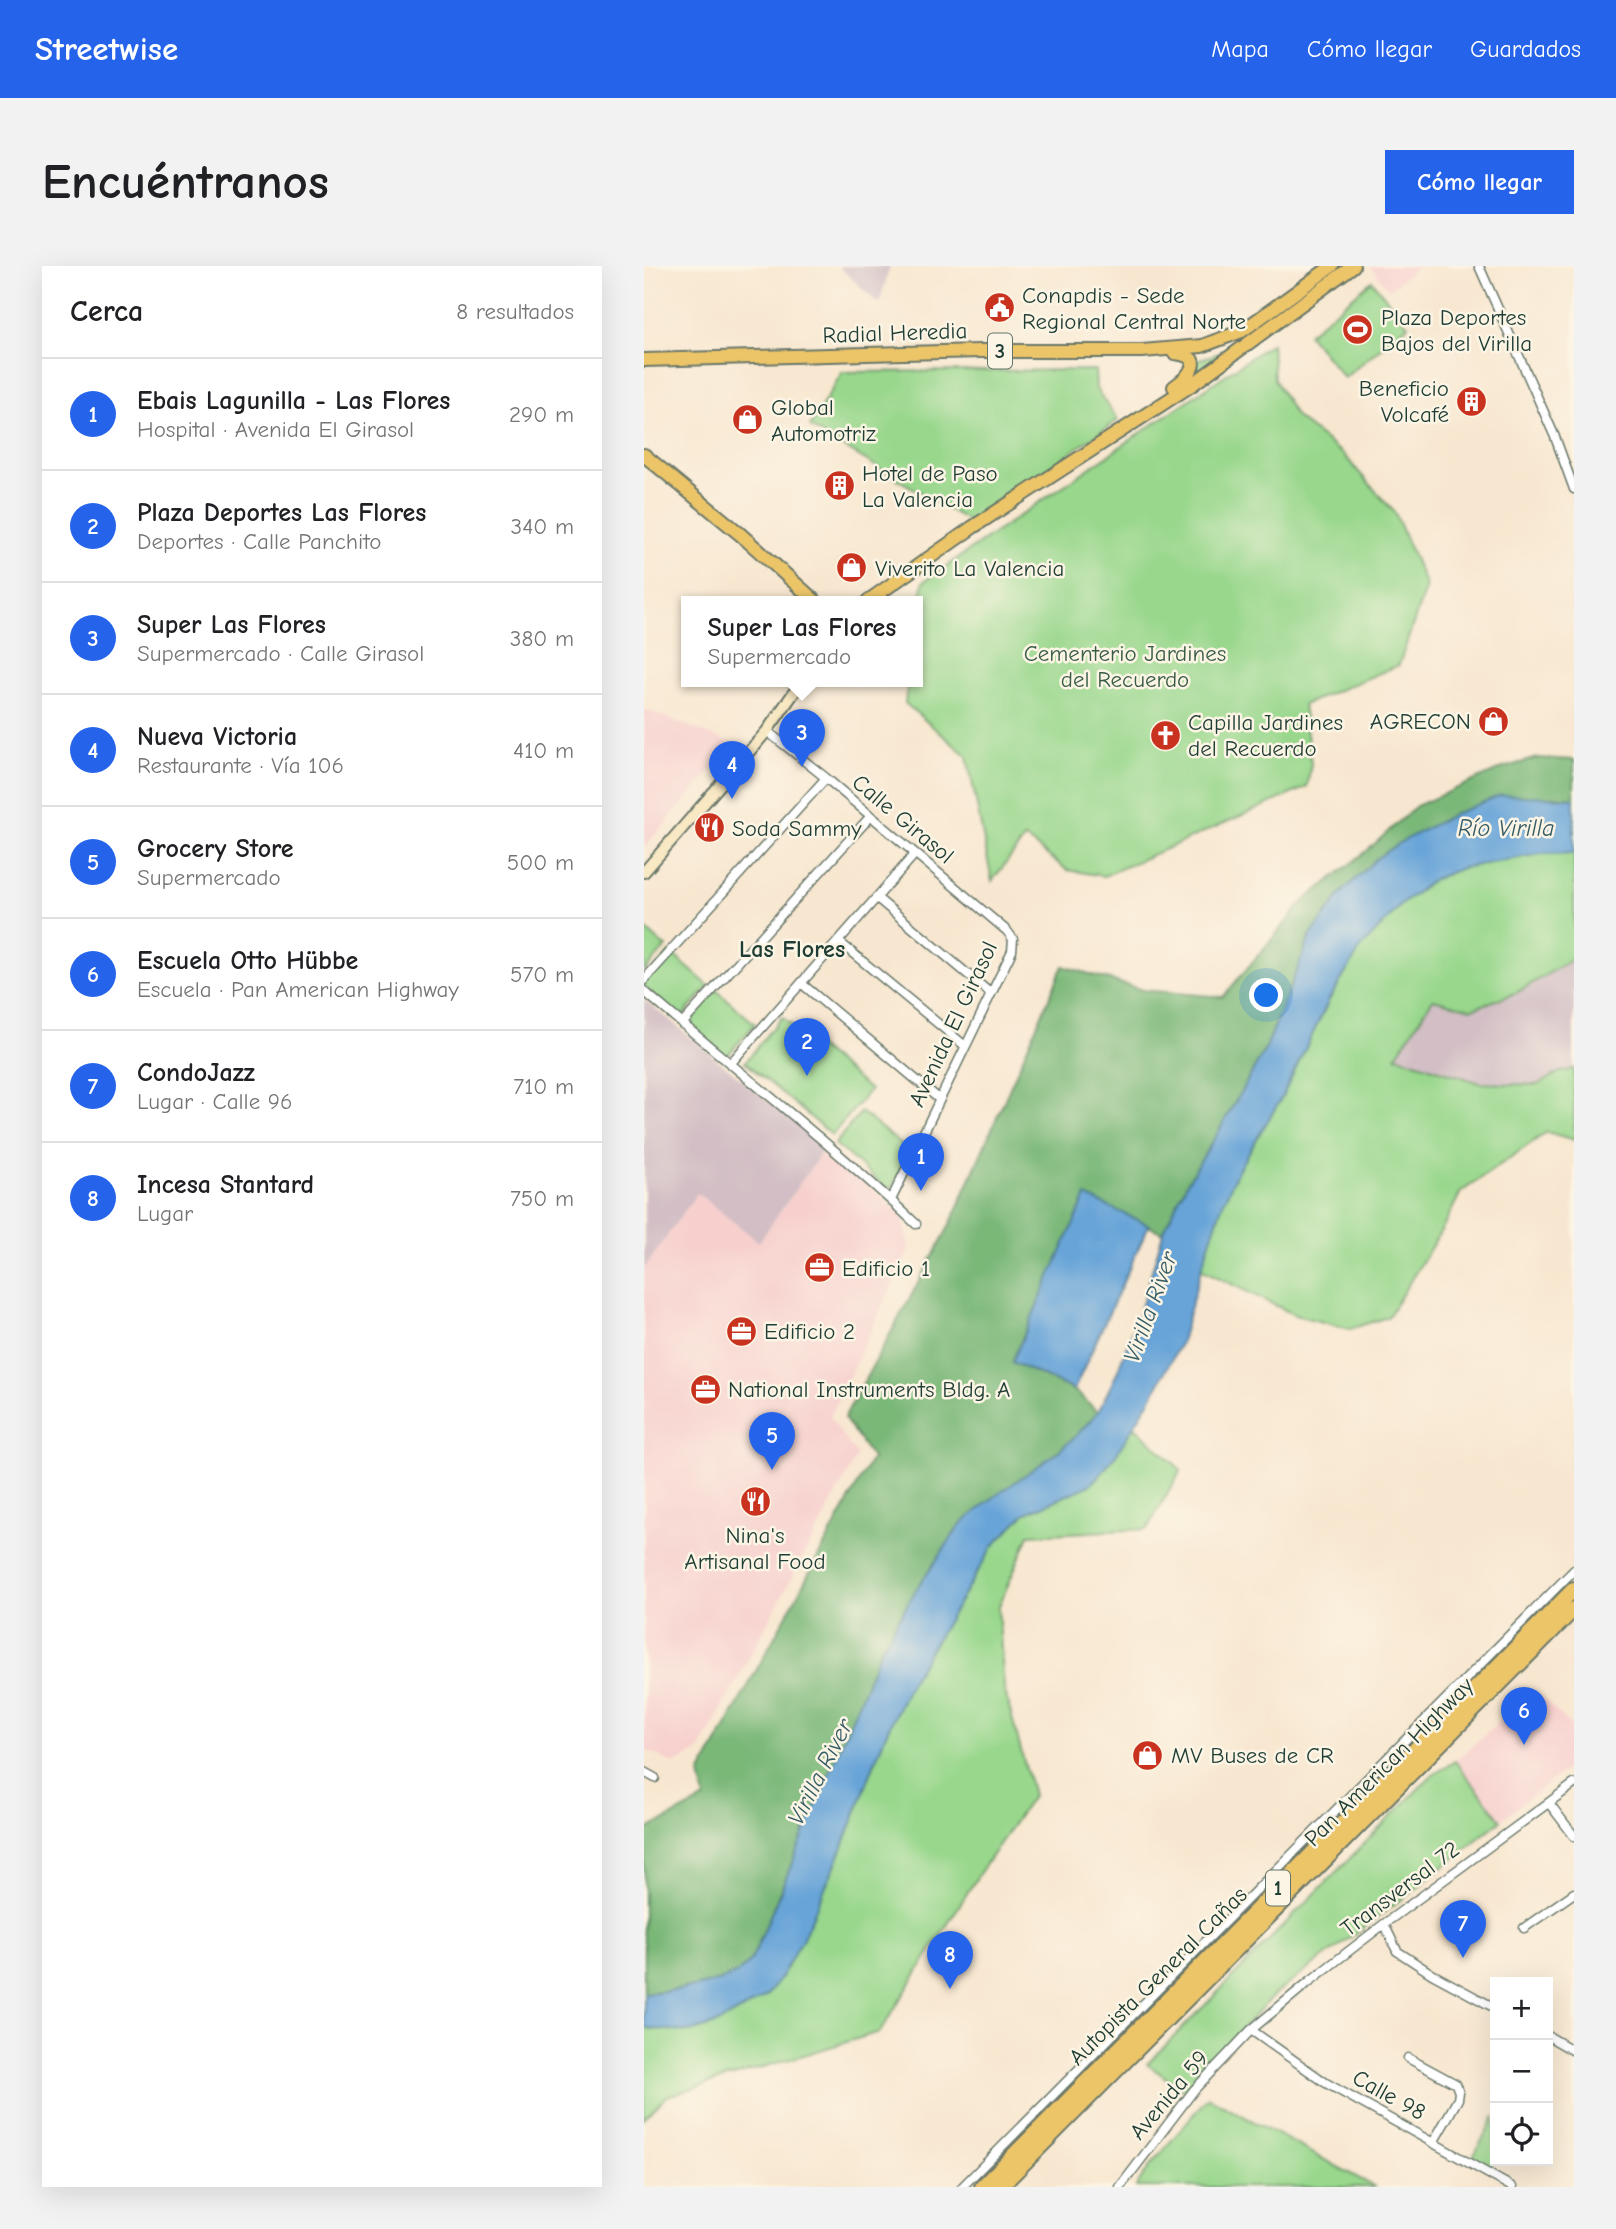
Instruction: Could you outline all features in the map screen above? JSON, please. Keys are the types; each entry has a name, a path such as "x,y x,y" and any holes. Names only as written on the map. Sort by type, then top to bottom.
{"highway":[{"name":"Autopista General Cañas","path":"982,2187 1574,1589"},
{"name":"Pan American Highway","path":"1000,2187 1574,1609"}],"main road":[{"name":"Radial Heredia","path":"644,360 981,351 1142,351 1202,346 1242,331 1332,266"},
{"path":"875,596 979,523 1193,384 1353,266"},
{"path":"979,523 1019,491 1185,379 1193,367 1193,361 1181,354 1142,351"},
{"path":"644,455 740,534 809,596"},
{"path":"644,872 766,732 798,687"}],"street":[{"path":"1479,266 1555,437 1574,489"},
{"name":"Calle Girasol","path":"766,732 826,778 1007,931 1013,939"},
{"path":"644,980 826,778"},
{"path":"682,1024 870,817"},
{"path":"730,1064 914,855"},
{"path":"877,898 990,993"},
{"name":"Avenida El Girasol","path":"891,1200 1012,951 1013,939"},
{"path":"838,941 964,1045"},
{"path":"801,983 939,1099"},
{"path":"644,990 835,1150 916,1224"},
{"path":"962,2187 1574,1570"},
{"path":"644,1772 655,1778"},
{"name":"Transversal 72","path":"1251,2030 1384,1924 1574,1784"},
{"path":"1549,1803 1574,1836"},
{"path":"1524,1928 1574,1893"},
{"path":"1384,1924 1397,1951 1432,1974 1490,2005"},
{"name":"Calle 98","path":"1251,2030 1326,2082 1512,2187"},
{"name":"Avenida 59","path":"1120,2187 1194,2090 1251,2030"},
{"path":"1553,2039 1574,2051"},
{"path":"1408,2058 1456,2084 1459,2092 1458,2099 1434,2141"}],"shaded area":[{"path":"838,266 890,266 879,304"},
{"path":"1370,266 1418,266 1389,290"},
{"path":"644,709 734,744 644,848"},
{"path":"1574,958 1574,1069 1560,1072 1537,1085 1480,1083 1396,1056 1433,999 1516,993"},
{"path":"644,999 826,1146 759,1242 697,1193 644,1269"},
{"path":"826,1146 904,1217 909,1250 830,1417 857,1456 699,1751 674,1764 644,1749 644,1269 697,1193 760,1241"},
{"path":"1535,1690 1574,1729 1574,1763 1501,1820 1455,1761"}],"green space":[{"name":"Plaza Deportes Bajos del Virilla","path":"1372,281 1408,325 1344,378 1308,334"},
{"path":"1254,336 1195,382 1193,361 1221,353"},
{"name":"Cementerio Jardines del Recuerdo","path":"1272,343 1274,379 1296,417 1344,455 1395,513 1426,586 1399,665 1303,705 1311,764 1307,787 1104,876 1067,870 1025,838 992,881 967,756 905,703 907,687 923,687 923,582"},
{"path":"1095,370 1096,389 1118,420 970,522 810,427 842,372"},
{"path":"1537,758 1574,760 1574,798 1554,796 1310,937 1266,1048 1187,1183 1163,1233 1087,1197 1012,1362 1074,1390 1098,1412 1056,1453 961,1524 914,1593 880,1651 749,1963 737,1973 712,1983 644,1993 644,1831 705,1799 700,1774 872,1458 844,1418 950,1225 1063,966 1143,990 1223,997 1304,901 1369,849 1416,806 1503,768"},
{"path":"1574,853 1574,958 1516,993 1471,1009 1433,999 1396,1056 1480,1083 1537,1085 1560,1072 1574,1069 1574,1140 1547,1132 1461,1192 1441,1231 1388,1317 1350,1329 1295,1315 1201,1269 1223,1203 1238,1170 1282,1097 1330,998 1361,948 1401,905 1434,879 1462,868 1540,854"},
{"path":"644,928 666,947 644,972"},
{"path":"670,952 709,986 680,1019 644,987 644,981"},
{"path":"716,990 755,1024 726,1057 687,1023"},
{"path":"782,1017 870,1090 832,1135 745,1062"},
{"path":"861,1112 911,1152 891,1188 886,1188 835,1144"},
{"path":"1134,1426 1181,1470 1147,1529 1029,1535 998,1608 1004,1688 1033,1795 981,1871 880,2032 667,2096 644,2119 644,2028 655,2029 781,1977 803,1938 842,1849 885,1736 909,1685 993,1546 1024,1514 1088,1486 1102,1473"},
{"path":"1455,1761 1501,1820 1418,1887 1275,1994 1183,2090 1147,2064 1430,1777"},
{"path":"1208,2097 1375,2187 1136,2187 1150,2166"},
{"path":"1490,2125 1490,2169 1472,2159"}],"water":[{"name":"Río Virilla","path":"1501,795 1574,798 1574,853 1540,854 1462,868 1434,879 1401,905 1361,948 1330,998 1282,1097 1238,1170 1223,1203 1201,1269 1181,1342 1150,1400 1102,1473 1088,1486 1024,1514 993,1546 909,1685 885,1736 842,1849 803,1938 781,1977 767,1996 718,2023 690,2032 644,2028 644,1993 683,1989 726,1978 749,1963 880,1651 914,1593 961,1524 1056,1453 1098,1412 1116,1375 1140,1311 1163,1233 1187,1183 1266,1048 1310,937 1343,891 1377,858 1404,840 1454,814"},
{"path":"1086,1196 1149,1225 1074,1390 1012,1362"}],"place":[{"name":"Conapdis - Sede Regional Central Norte","path":"999,308"},
{"name":"Plaza Deportes Bajos del Virilla","path":"1358,330"},
{"name":"Beneficio Volcafé","path":"1472,401"},
{"name":"Global Automotriz","path":"748,420"},
{"name":"Hotel de Paso La Valencia","path":"839,486"},
{"name":"Viverito La Valencia","path":"852,568"},
{"name":"AGRECON","path":"1494,721"},
{"name":"Capilla Jardines del Recuerdo","path":"1165,735"},
{"name":"Super Las Flores","path":"802,767"},
{"name":"Nueva Victoria","path":"732,799"},
{"name":"Soda Sammy","path":"709,828"},
{"name":"Plaza Deportes Las Flores","path":"807,1076"},
{"name":"Ebais Lagunilla - Las Flores","path":"921,1191"},
{"name":"Edificio 1","path":"819,1268"},
{"name":"Edificio 2","path":"741,1331"},
{"name":"National Instruments Bldg. A","path":"705,1389"},
{"name":"Grocery Store","path":"772,1470"},
{"name":"Nina's Artisanal Food","path":"755,1501"},
{"name":"Escuela Otto Hübbe","path":"1524,1745"},
{"name":"MV Buses de CR","path":"1148,1755"},
{"name":"CondoJazz","path":"1463,1958"},
{"name":"Incesa Stantard","path":"950,1989"}],"district":[{"name":"Las Flores","path":"792,949"}],"water label":[{"name":"Virilla River","path":"1150,1307"},
{"name":"Virilla River","path":"820,1772"}]}
